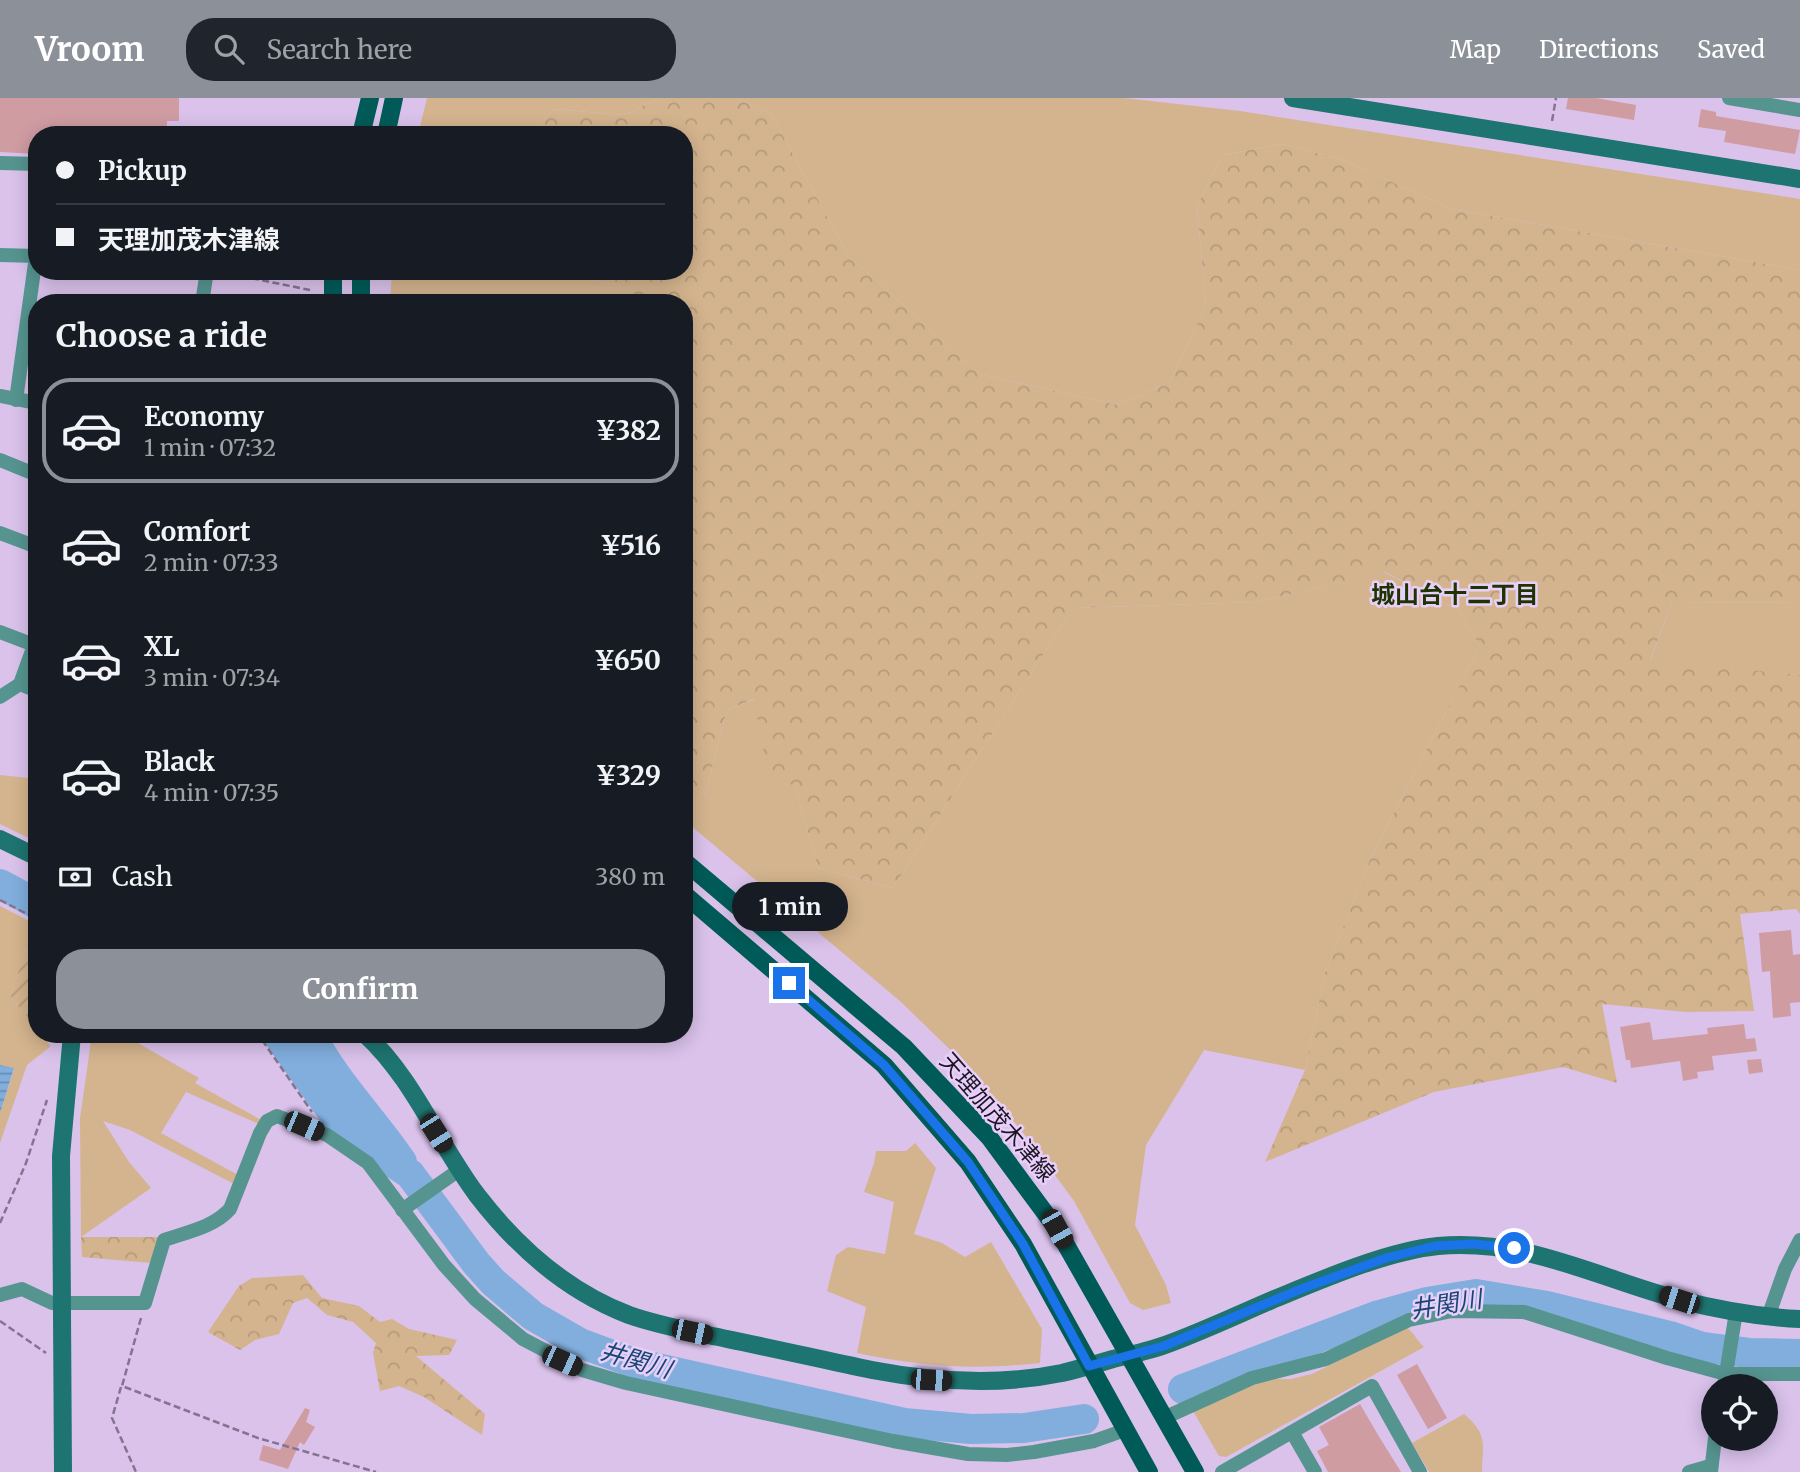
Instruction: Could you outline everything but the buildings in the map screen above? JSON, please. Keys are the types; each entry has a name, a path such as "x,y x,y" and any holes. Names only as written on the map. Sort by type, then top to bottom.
{"main road":[{"path":"363,126 370,98"},
{"path":"388,126 394,98"},
{"name":"天理加茂木津線","path":"693,869 904,1048 962,1106 1013,1167 1057,1229 1195,1472"},
{"path":"693,902 884,1065 934,1122 989,1191 1016,1233 1149,1472"}],"street":[{"path":"1293,98 1800,179"},
{"path":"1729,98 1800,110"},
{"path":"0,163 28,164"},
{"path":"0,255 28,256"},
{"path":"16,400 28,318"},
{"path":"0,396 28,402"},
{"path":"0,460 28,471"},
{"path":"0,470 28,481"},
{"path":"0,533 28,544"},
{"path":"0,632 28,643"},
{"path":"0,697 20,684 28,662"},
{"path":"20,684 28,687"},
{"path":"0,839 28,853"},
{"path":"63,1472 61,1156 71,1043"},
{"path":"374,1043 405,1083 459,1170 508,1234 528,1253 567,1282 631,1315 692,1332 847,1365 931,1380 1029,1378 1089,1366 1164,1346 1301,1289 1386,1258 1435,1246 1473,1244 1514,1248 1552,1258 1734,1320 1768,1317 1800,1319"},
{"path":"0,1295 22,1289 52,1303 145,1303 164,1240 223,1217 230,1209 260,1133 270,1118 282,1116 327,1135 368,1163 404,1208 443,1265 505,1326 562,1361 604,1377 893,1441 968,1454 1007,1455 1034,1452 1094,1441 1125,1430"},
{"path":"404,1208 459,1170"},
{"path":"1768,1317 1785,1269 1800,1240"},
{"path":"1166,1417 1252,1378 1326,1359 1409,1320 1452,1311 1524,1312 1709,1374"},
{"path":"1726,1374 1734,1320"},
{"path":"1778,1376 1800,1374"},
{"path":"1222,1472 1373,1386 1420,1472"},
{"path":"1292,1432 1315,1472"},
{"path":"1689,1472 1710,1469 1713,1451"}],"path":[{"path":"1548,138 1556,98"},
{"path":"262,280 310,290"},
{"path":"0,900 28,914"},
{"path":"264,1043 327,1135"},
{"path":"0,1223 26,1163 47,1100"},
{"path":"136,1472 112,1418 145,1303"},
{"path":"0,1321 30,1340 61,1369"},
{"path":"122,1386 258,1438 376,1472"}],"green space":[{"path":"427,98 659,98 624,115 554,109 537,126 420,126"},
{"path":"659,98 737,98 771,114 848,255 979,374 1118,405 1170,382 1206,305 1197,206 1222,155 1282,144 1341,159 1452,209 1800,270 1800,602 1672,603 1650,660 1800,675 1800,914 1796,909 1740,914 1754,1011 1686,1012 1602,1004 1617,1083 1563,1067 1434,1092 1265,1162 1305,1070 1325,973 1371,857 1480,646 1458,610 1385,572 1257,602 1073,608 893,888 818,868 795,785 769,782 754,699 727,710 704,799 693,799 693,294 621,294 621,286 594,280 693,280 693,126 537,126 554,109 624,115"},
{"path":"737,98 1124,98 1240,111 1800,199 1800,270 1452,209 1341,159 1282,144 1222,155 1197,206 1206,305 1170,382 1118,405 979,374 848,255 771,114"},
{"path":"391,280 594,280 621,286 621,294 391,294"},
{"path":"1384,572 1458,610 1480,646 1371,857 1325,973 1305,1070 1204,1050 1146,1145 1135,1225 1166,1285 1171,1303 1143,1310 1130,1303 1074,1201 1030,1141 971,1070 900,1001 693,828 693,799 704,799 727,710 755,699 769,781 795,785 818,868 893,888 1073,608 1257,602"},
{"path":"1800,602 1800,675 1650,661 1672,603"},
{"path":"0,775 28,778 28,838 0,824"},
{"path":"0,906 28,920 28,944 10,996 28,1018 28,1043 48,1043 51,1046 27,1065 0,1143 0,1113 14,1069 0,1065"},
{"path":"28,944 28,1018 10,996"},
{"path":"91,1043 138,1043 199,1078 195,1083 263,1121 261,1125 186,1092 161,1133 240,1176 236,1185 130,1130 103,1121 129,1162 151,1188 81,1237 80,1118"},
{"path":"915,1143 936,1168 914,1234 942,1243 965,1257 991,1242 1042,1329 1040,1363 948,1366 857,1353 866,1307 827,1291 836,1255 848,1247 885,1254 894,1202 864,1192 876,1151 906,1151"},
{"path":"81,1237 158,1237 151,1263 82,1257"},
{"path":"303,1275 322,1298 359,1306 380,1322 392,1319 409,1329 457,1340 449,1355 416,1356 485,1414 482,1435 424,1397 399,1386 380,1391 373,1353 376,1343 353,1322 327,1315 307,1298 293,1303 279,1334 255,1340 240,1350 208,1332 239,1286 252,1278"},
{"path":"1406,1327 1424,1347 1226,1457 1219,1456 1193,1411 1267,1379 1291,1379 1312,1374"},
{"path":"1464,1414 1481,1434 1482,1472 1429,1472 1412,1443"}],"water":[{"path":"0,1065 14,1068 0,1113"}],"waterway":[{"name":"井関川","path":"0,884 28,899"},
{"name":"井関川","path":"283,1043 346,1131 410,1174 493,1282 533,1316 580,1343 634,1363 904,1423 971,1429 1024,1428 1084,1419"},
{"path":"316,1043 342,1084 402,1162"},
{"name":"井関川","path":"1183,1389 1376,1316 1427,1302 1476,1294 1547,1306 1670,1336 1702,1347 1749,1353 1800,1354"}],"district":[{"name":"城山台十二丁目","path":"1455,594"}],"route":[{"path":"789,983 884,1065 968,1162 1023,1244 1089,1366 1164,1346 1301,1289 1386,1258 1435,1246 1473,1244 1514,1248"}]}
